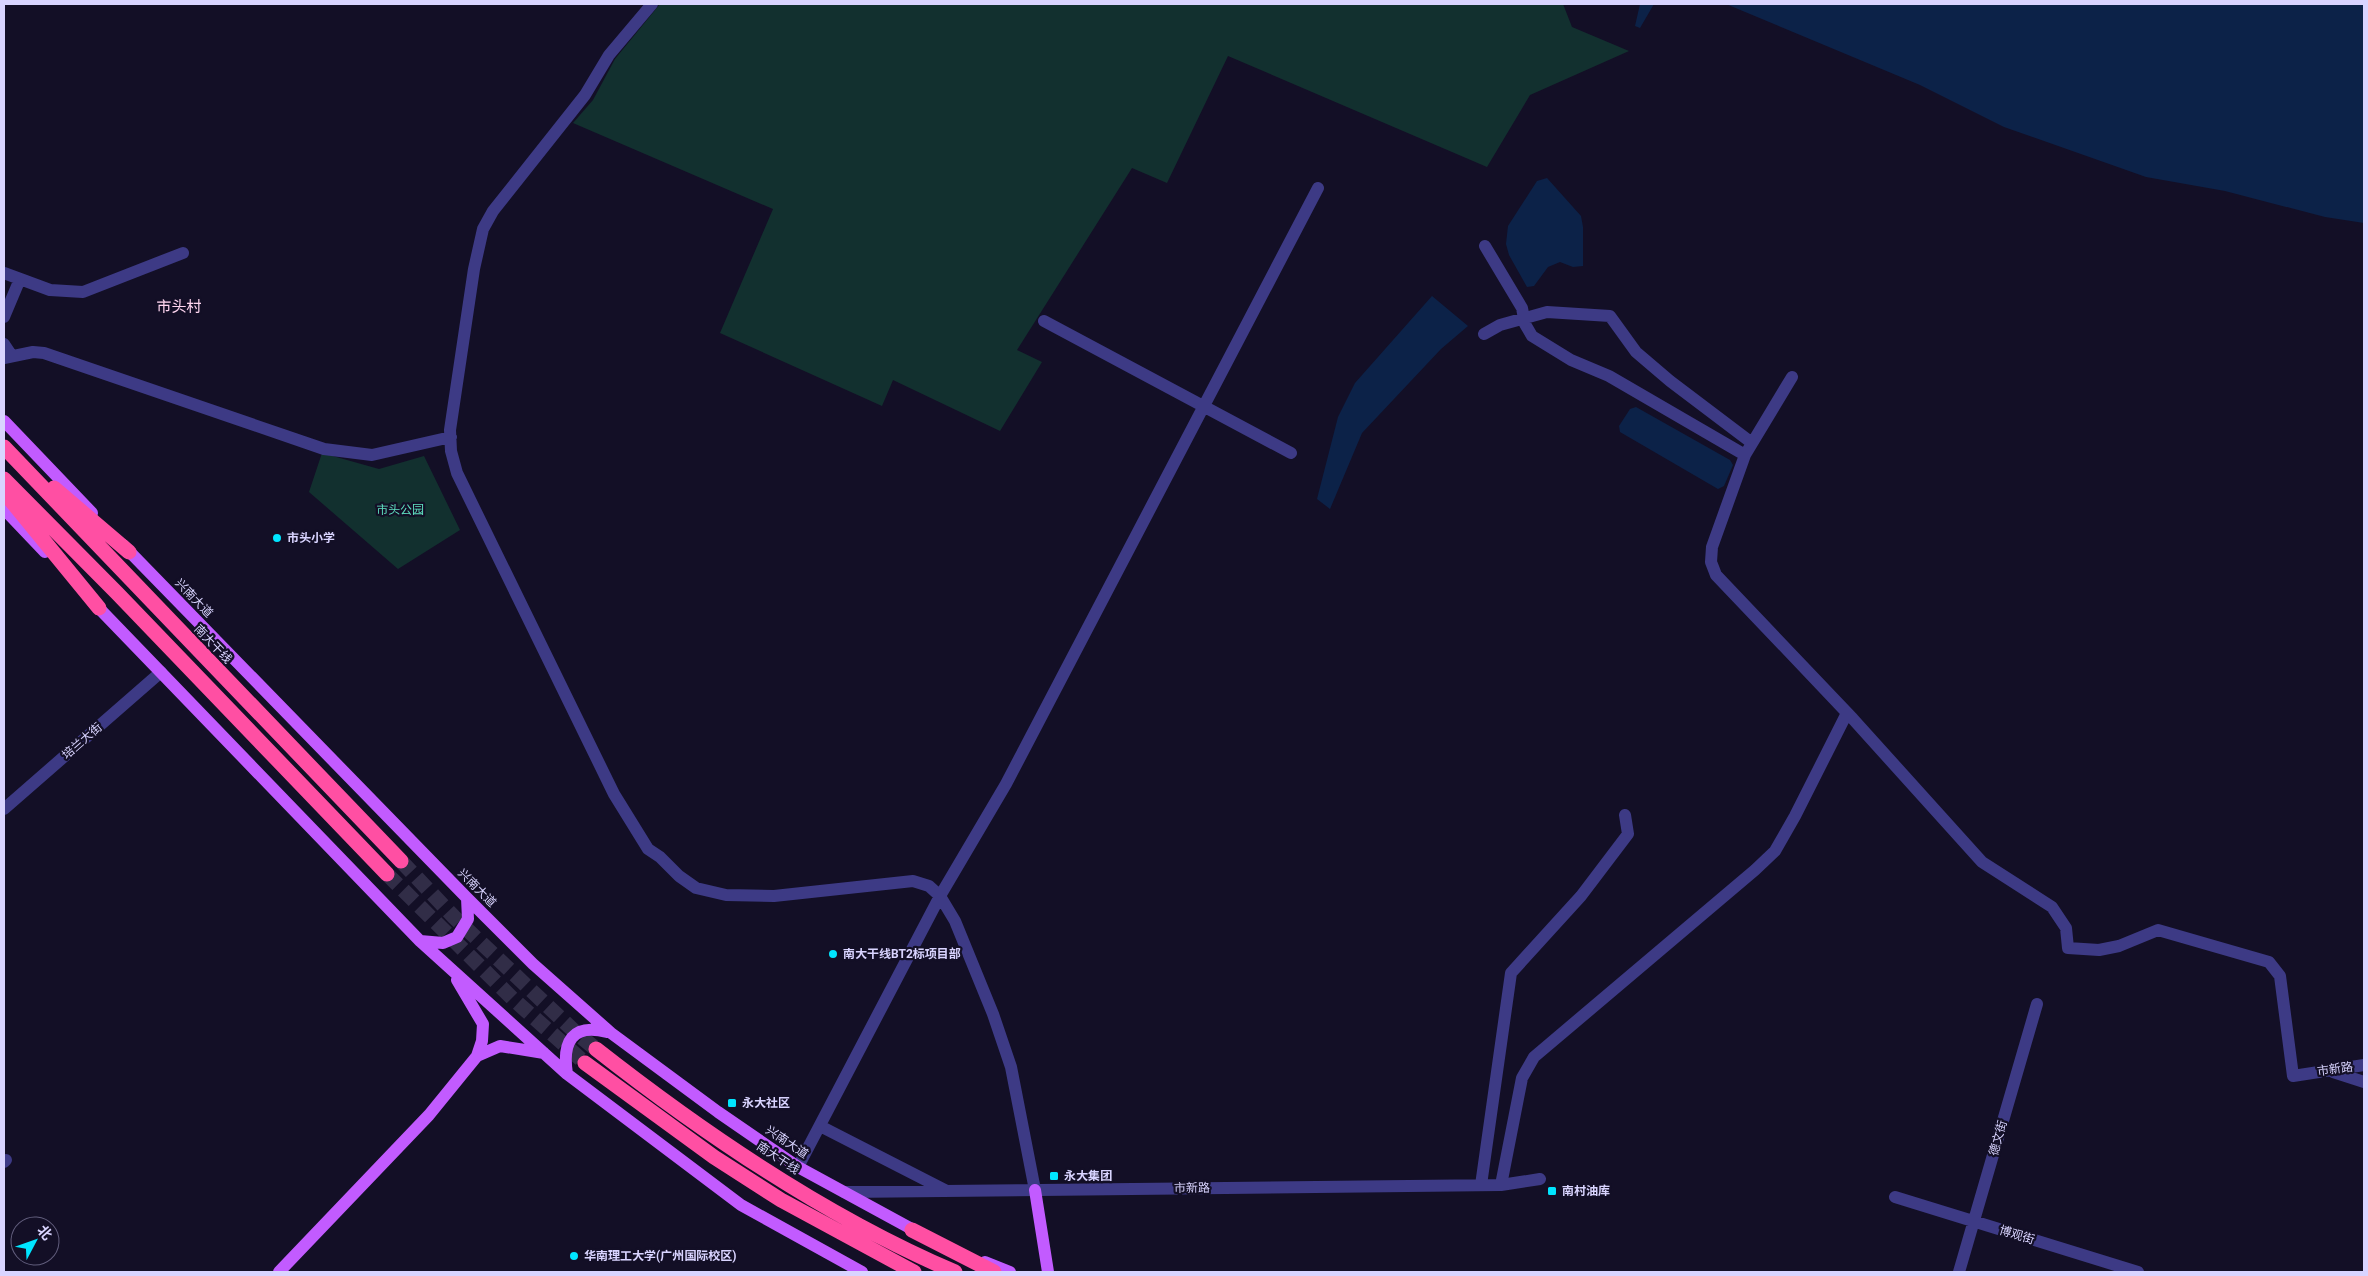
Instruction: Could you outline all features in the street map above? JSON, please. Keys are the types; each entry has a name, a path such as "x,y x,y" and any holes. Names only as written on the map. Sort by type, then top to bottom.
{"highway":[{"path":"4,446 129,552"},
{"name":"南大干线","path":"4,446 401,861"},
{"path":"4,479 124,600 387,874"},
{"path":"4,492 99,608"},
{"name":"南大干线","path":"596,1049 647,1089 782,1180 910,1253 956,1272"},
{"path":"585,1063 714,1156 773,1195 914,1272"},
{"path":"912,1230 994,1272"}],"main road":[{"name":"兴南大道","path":"4,420 129,552 467,898 533,964 611,1033 718,1112 798,1167 912,1230 1010,1272"},
{"path":"4,509 420,941 567,1074 741,1204 862,1272"},
{"path":"420,941 443,943 457,937 468,919 467,898"},
{"path":"279,1272 429,1115 477,1056 482,1040 483,1024 451,968"},
{"path":"567,1074 564,1056 569,1041 580,1031 592,1028 611,1033"},
{"path":"477,1056 500,1046 544,1053"},
{"path":"1035,1190 1048,1272"}],"street":[{"path":"652,4 610,55 586,95 493,211 483,228 474,269 450,437 451,451 457,472 614,794 648,849 696,888 726,895 774,896 913,881 929,886 940,896 958,930 993,1014 1011,1067 1035,1190"},
{"path":"798,1167 940,896 1006,784 1318,188"},
{"path":"1485,246 1522,308 1532,336 1547,347 1571,360 1609,376 1745,455"},
{"path":"4,273 50,290 82,292 183,252"},
{"path":"4,317 20,279"},
{"path":"1484,334 1500,325 1547,312 1610,316 1636,352 1670,381 1752,443"},
{"path":"1044,321 1291,453"},
{"path":"4,344 8,357 33,352 44,353 324,449 372,454 450,437"},
{"path":"1501,1185 1522,1078 1534,1057 1755,870 1775,850 1795,816 1847,713 1716,575 1711,562 1712,547 1745,455 1792,377"},
{"name":"培兰大街","path":"4,809 161,672"},
{"name":"市新路","path":"1847,713 1982,862 2052,907 2066,928 2068,948 2099,950 2119,946 2158,930 2269,962 2280,976 2293,1076 2364,1066"},
{"path":"1481,1185 1511,974 1581,896 1628,834 1625,816"},
{"name":"德文街","path":"1959,1272 2037,1004"},
{"path":"2328,1070 2364,1082"},
{"path":"820,1126 947,1191"},
{"name":"市新路","path":"844,1192 1501,1185 1540,1179"},
{"name":"博观街","path":"1895,1197 2138,1272"}],"green space":[{"path":"660,4 1563,4 1572,27 1629,51 1530,95 1487,167 1228,56 1167,183 1132,168 1017,350 1042,362 1000,431 893,380 882,406 720,333 773,209 573,123 593,100 615,59"},
{"name":"市头公园","path":"322,453 379,469 424,456 460,530 398,569 309,492"}],"water":[{"path":"1640,4 1654,4 1640,28 1635,26"},
{"path":"1726,4 2364,4 2364,223 2325,217 2225,191 2146,177 2004,127 1920,85"},
{"path":"1547,178 1581,216 1583,227 1583,266 1573,267 1560,262 1548,267 1534,286 1527,287 1509,255 1506,244 1508,226 1537,181"},
{"path":"1432,296 1468,326 1441,349 1362,433 1330,509 1317,499 1338,417 1355,383"},
{"path":"1636,407 1730,460 1733,465 1724,486 1718,489 1620,432 1619,426 1630,409"}],"tunnel":[{"path":"401,861 454,917 574,1031 596,1049"},
{"path":"387,874 512,998 585,1063"}],"place":[{"name":"市头小学","path":"277,538"},
{"name":"南大干线BT2标项目部","path":"833,954"},
{"name":"永大社区","path":"732,1103"},
{"name":"永大集团","path":"1054,1176"},
{"name":"南村油库","path":"1552,1191"},
{"name":"华南理工大学(广州国际校区)","path":"574,1256"}],"district":[{"name":"市头村","path":"179,307"}]}
